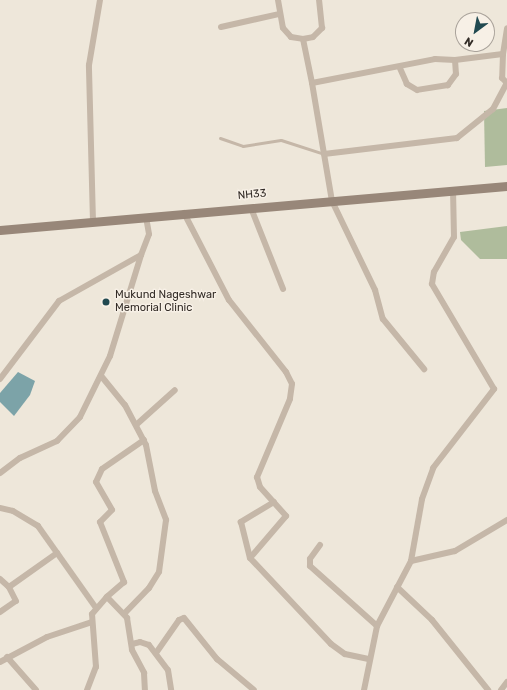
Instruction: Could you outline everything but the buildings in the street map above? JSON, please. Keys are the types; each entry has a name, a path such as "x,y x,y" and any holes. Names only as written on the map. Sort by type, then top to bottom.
{"main road":[{"name":"NH33","path":"0,230 184,213 507,187"}],"street":[{"path":"93,222 89,65 100,0"},
{"path":"278,0 279,14 283,28 291,37 303,40 313,37 322,28 319,0"},
{"path":"221,27 279,14"},
{"path":"324,154 457,138 493,109 507,83 502,78 503,54 507,28"},
{"path":"303,40 312,83 332,201 375,290 383,319 424,369"},
{"path":"312,83 400,68 424,60 455,60 503,54"},
{"path":"400,68 410,87 432,88 454,81 455,60"},
{"path":"364,690 368,659 377,626 411,561 422,499 432,468 494,389 432,284 434,272 454,237 453,192"},
{"path":"251,208 283,289"},
{"path":"184,213 229,300 290,378 290,399 257,477 260,487 286,516 250,558"},
{"path":"0,473 20,458 57,441 72,428 102,377 149,234 146,217"},
{"path":"0,379 59,301 141,255"},
{"path":"102,377 136,424 144,440 155,491 165,512 166,544 154,581 124,614"},
{"path":"136,424 175,390"},
{"path":"87,690 96,667 92,622 96,608 124,582 100,525 101,519 112,510 96,477 144,440"},
{"path":"274,502 240,522 250,558 331,644 344,654 368,659"},
{"path":"0,508 34,522 96,608"},
{"path":"411,561 455,551 507,520"},
{"path":"320,545 310,559 310,566 377,626"},
{"path":"5,587 57,553"},
{"path":"0,579 16,601 0,612"},
{"path":"397,587 432,620 488,690"},
{"path":"107,597 124,614 132,644 144,673 145,690"},
{"path":"156,653 179,620 184,618 218,659 254,690"},
{"path":"0,662 7,657 48,637 92,622"},
{"path":"132,644 145,642 156,653 168,670 172,690"},
{"path":"7,657 36,690"},
{"path":"501,690 507,682"}],"lane":[{"path":"220,138 243,146 281,140 324,154"}],"green space":[{"path":"507,108 507,165 485,167 484,111"},
{"path":"507,226 507,259 480,259 461,240 460,232"}],"water":[{"path":"18,372 35,381 30,395 14,416 0,402 0,393"}],"place":[{"name":"Mukund Nageshwar Memorial Clinic","path":"106,302"}]}
